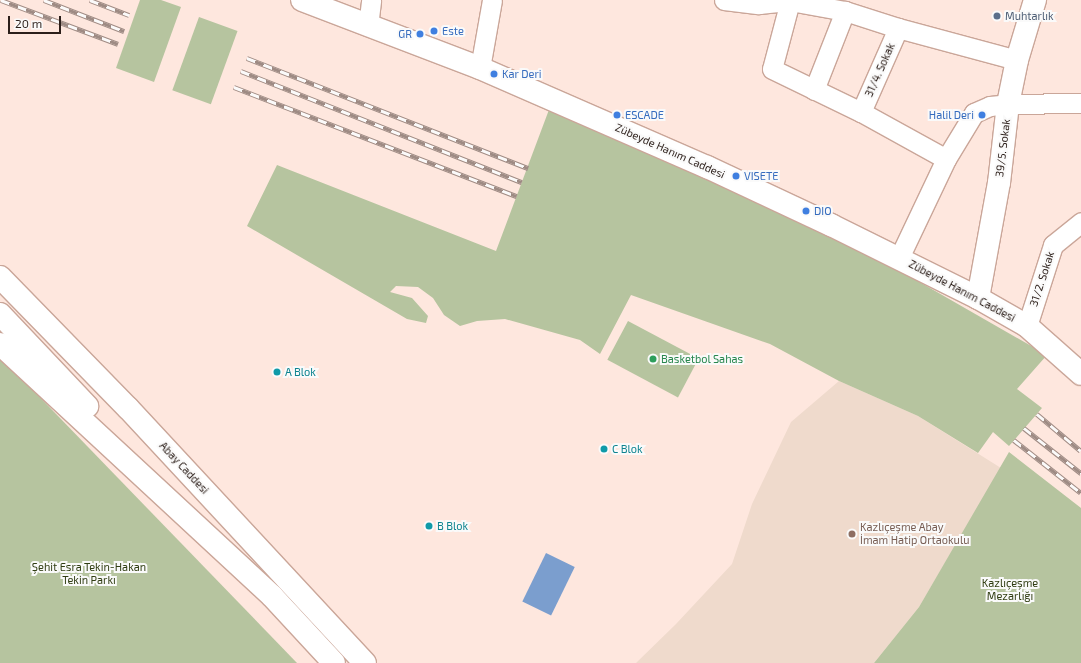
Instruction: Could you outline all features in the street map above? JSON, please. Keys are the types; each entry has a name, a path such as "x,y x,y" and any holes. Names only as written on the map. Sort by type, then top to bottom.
{"main road":[{"name":"Zübeyde Hanım Caddesi","path":"302,0 480,68 707,167 899,258 978,298 1026,326 1081,374"},
{"name":"39/5. Sokak","path":"978,298 999,182 1008,104 1017,60 1035,0"},
{"name":"Abay Caddesi","path":"0,277 128,408 365,663"},
{"path":"0,314 93,412 151,482"},
{"path":"0,344 151,482 272,596 334,663"}],"street":[{"path":"368,26 371,0"},
{"path":"480,68 492,0"},
{"path":"724,0 759,2 790,1 857,9 898,28 1017,60"},
{"path":"790,1 772,68 861,112 946,159"},
{"path":"814,90 857,9"},
{"name":"31/4. Sokak","path":"861,112 898,28"},
{"path":"899,258 946,159 974,113 990,106 1008,104 1081,103"},
{"name":"31/2. Sokak","path":"1026,326 1053,245 1081,222"}],"shaded area":[{"name":"Kazlıçeşme Abay İmam Hatip Ortaokulu","path":"839,381 918,416 1001,468 919,607 874,663 636,663 676,624 732,564 752,504 791,422"}],"green space":[{"path":"140,0 161,0 181,7 154,82 116,68"},
{"path":"199,17 238,31 211,104 172,90"},
{"path":"550,107 834,233 1047,355 1017,389 1042,408 1009,446 993,432 978,453 918,416 839,381 770,344 631,295 600,354 580,340 505,319 477,321 460,326 444,315 433,298 418,287 396,286 390,292 412,298 428,316 426,323 407,319 247,226 277,165 496,251"},
{"name":"Basketbol Sahas","path":"628,321 699,359 678,397 607,360"},
{"name":"Şehit Esra Tekin-Hakan Tekin Parkı","path":"0,356 297,663 0,663"},
{"name":"Kazlıçeşme Mezarlığı","path":"1009,452 1081,508 1081,663 874,663 919,607"}],"water":[{"path":"546,553 575,567 551,616 522,602"}],"railway":[{"path":"1,0 118,44"},
{"path":"44,0 124,31"},
{"path":"90,0 129,15"},
{"path":"247,58 528,168"},
{"path":"241,71 522,182"},
{"path":"234,87 517,196"},
{"path":"1037,414 1081,451"},
{"path":"1024,428 1081,473"},
{"path":"1014,440 1081,493"}],"place":[{"name":"Muhtarlık","path":"997,16"},
{"name":"Este","path":"434,31"},
{"name":"GR","path":"420,34"},
{"name":"Kar Deri","path":"494,74"},
{"name":"ESCADE","path":"617,115"},
{"name":"Halil Deri","path":"982,115"},
{"name":"VISETE","path":"736,176"},
{"name":"DIO","path":"806,211"},
{"name":"Basketbol Sahas","path":"653,359"},
{"name":"A Blok","path":"277,372"},
{"name":"C Blok","path":"604,449"},
{"name":"B Blok","path":"429,526"},
{"name":"Kazlıçeşme Abay İmam Hatip Ortaokulu","path":"852,534"}]}
